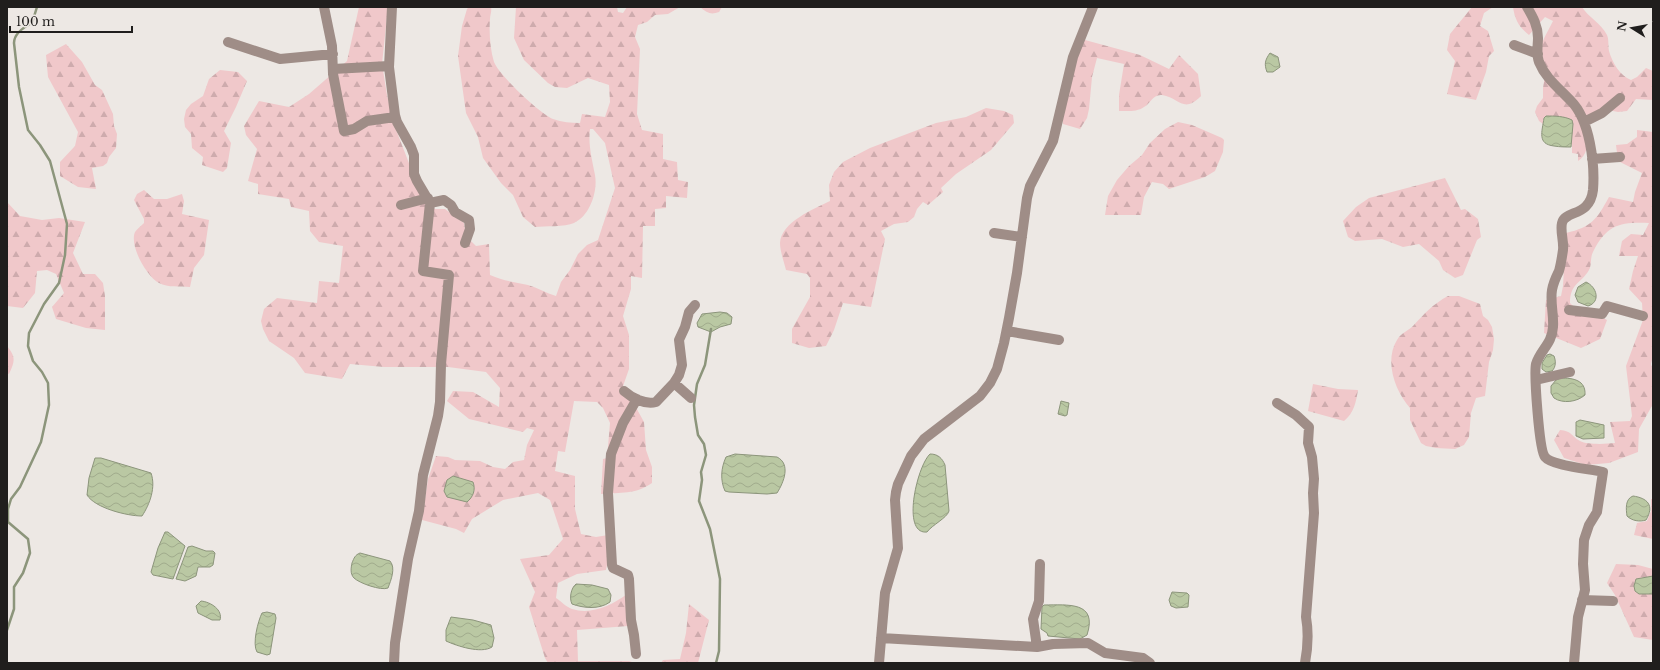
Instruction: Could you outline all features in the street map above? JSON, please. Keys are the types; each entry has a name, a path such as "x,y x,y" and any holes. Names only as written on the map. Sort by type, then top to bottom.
{"street":[{"path":"324,7 333,54 333,69 337,99 344,131 354,129 367,121 395,117"},
{"path":"392,7 388,66 395,117 414,155 414,174 429,200 423,271 448,275 440,364 441,392 438,416 423,475 419,511 408,559 395,643 394,663"},
{"path":"879,663 885,593 898,548 895,500 898,484 911,456 918,446 924,439 980,396 990,383 1001,357 1007,331 1030,186 1053,141 1073,58 1093,7"},
{"path":"1527,7 1533,16 1538,31 1538,60 1549,79 1578,108 1588,134 1592,159 1593,190 1591,199 1584,209 1566,218 1562,223 1563,254 1552,290 1553,327 1551,339 1538,359 1536,368 1540,438 1545,458 1553,462 1603,472 1597,512 1589,525 1584,540 1583,564 1585,590 1576,624 1574,663"},
{"path":"228,42 280,59 333,54"},
{"path":"1514,45 1538,54"},
{"path":"333,69 388,66"},
{"path":"1584,122 1602,113 1620,98"},
{"path":"1592,159 1620,157"},
{"path":"401,205 429,200 444,200 451,205 455,212 469,220 470,229 465,243"},
{"path":"994,233 1022,236"},
{"path":"624,391 637,399 652,403 656,402 674,383 679,375 682,365 679,340 685,327 689,312 695,305"},
{"path":"1569,310 1602,314 1607,306 1643,316"},
{"path":"1007,331 1059,340"},
{"path":"1536,380 1570,372"},
{"path":"674,383 691,398"},
{"path":"636,654 631,620 628,575 613,568 612,565 608,493 611,454 623,423 637,399"},
{"path":"1277,403 1296,415 1309,427 1308,443 1312,457 1314,479 1314,513 1306,617 1309,632 1309,645 1305,663"},
{"path":"1037,647 1033,620 1039,601 1040,564"},
{"path":"1582,600 1613,601"},
{"path":"881,638 1037,647 1053,644 1088,643 1105,653 1143,658 1150,663"}],"green space":[{"path":"359,7 388,7 382,64 387,95 395,127 424,197 435,209 445,209 464,223 466,236 476,246 489,244 490,275 504,280 528,285 556,296 561,282 570,270 578,254 587,245 598,240 615,188 605,143 593,129 590,129 590,146 596,181 592,202 580,220 566,225 535,227 523,217 513,195 501,183 483,158 478,137 466,113 458,56 462,26 467,9 469,7 491,7 490,35 494,62 497,68 511,84 547,116 560,121 580,123 582,114 605,117 610,102 609,85 588,78 567,88 555,87 548,83 524,60 514,38 516,7 617,7 618,12 623,13 627,7 680,7 668,14 655,15 647,22 638,25 635,37 640,49 637,114 642,130 663,134 663,159 677,162 678,180 688,182 687,198 666,196 666,208 655,209 655,226 643,226 642,278 631,276 631,289 623,316 629,335 629,369 622,389 633,402 644,422 646,450 652,467 652,483 640,490 601,494 603,459 607,458 610,423 603,408 597,402 574,401 565,452 558,451 555,471 575,476 575,509 581,534 596,537 608,535 609,554 606,570 577,574 558,583 556,598 572,609 586,611 608,606 627,594 628,626 577,630 578,661 629,661 635,663 548,663 545,658 529,607 535,592 520,559 549,555 563,539 550,500 538,493 503,500 472,519 464,533 456,529 422,520 428,479 436,456 448,457 455,460 480,461 493,467 505,469 513,462 524,460 527,445 534,430 527,428 523,432 469,419 447,401 453,391 473,392 499,407 500,388 486,372 448,367 384,367 350,364 342,379 305,373 294,358 269,341 263,329 261,321 264,309 277,298 317,303 319,281 339,283 343,246 319,242 310,231 309,211 291,207 289,199 258,194 258,184 248,181 257,149 246,135 244,126 259,101 289,107 309,94 347,61"},
{"path":"700,7 722,7 719,12 711,13"},
{"path":"1472,7 1493,7 1484,13 1480,26 1488,31 1494,51 1489,56 1486,72 1476,100 1447,94 1455,61 1447,50 1450,34"},
{"path":"1513,7 1582,7 1608,37 1609,51 1612,60 1623,75 1631,80 1637,77 1646,68 1653,71 1653,100 1636,99 1627,111 1618,112 1603,109 1588,118 1587,148 1585,153 1578,161 1578,154 1572,153 1572,144 1544,118 1543,124 1539,121 1535,112 1537,106 1543,98 1546,69 1542,62 1541,50 1544,39 1553,21 1545,17 1529,35 1518,23"},
{"path":"1085,40 1140,55 1169,69 1179,55 1198,74 1201,96 1190,104 1185,104 1159,95 1141,109 1119,111 1119,95 1124,64 1097,58 1092,77 1087,118 1080,129 1063,124 1063,117 1078,53"},
{"path":"66,44 82,62 95,85 102,90 113,114 114,126 117,134 116,148 109,157 107,163 103,166 92,168 96,189 78,187 60,176 60,162 75,146 78,132 48,77 46,55"},
{"path":"220,70 238,72 247,81 224,131 231,143 227,168 223,172 202,165 203,157 192,148 191,134 185,127 184,119 186,110 191,104 203,96 209,79"},
{"path":"986,108 1004,111 1013,115 1014,123 991,150 956,174 941,188 943,192 928,205 923,202 917,209 914,217 908,222 894,224 881,231 885,239 871,307 843,303 834,330 826,346 809,348 792,343 792,329 810,297 810,278 807,274 786,270 780,243 782,235 786,229 799,217 830,201 829,185 834,172 843,162 870,148 936,123 966,117"},
{"path":"1178,122 1192,125 1224,140 1223,152 1215,171 1205,177 1169,189 1163,184 1152,182 1144,197 1141,215 1105,215 1108,196 1117,180 1129,166 1142,155 1150,143 1165,129"},
{"path":"1637,130 1653,132 1653,357 1651,364 1653,370 1653,404 1639,429 1638,452 1609,463 1586,465 1564,458 1554,440 1560,430 1569,433 1583,442 1597,444 1615,443 1610,422 1630,421 1632,416 1626,366 1643,320 1642,303 1629,289 1638,256 1619,256 1622,241 1631,234 1643,235 1649,223 1623,224 1609,230 1598,243 1593,252 1589,270 1586,275 1572,291 1570,303 1578,311 1600,316 1607,320 1600,339 1581,348 1544,333 1546,300 1561,296 1563,286 1566,233 1582,228 1593,221 1609,197 1633,202 1642,173 1618,161 1616,145 1627,144 1637,137"},
{"path":"1445,178 1461,210 1465,209 1478,219 1481,237 1477,240 1463,275 1455,278 1443,270 1439,261 1419,244 1403,247 1382,239 1355,241 1348,237 1343,221 1356,207 1369,198"},
{"path":"144,190 154,199 167,199 182,194 184,201 182,214 209,220 204,255 194,268 190,287 170,286 159,283 149,274 140,260 134,238 135,232 144,223 144,219 134,200 137,194"},
{"path":"7,202 20,216 42,220 59,218 85,222 73,253 83,274 95,274 103,283 105,296 105,330 86,328 56,319 52,307 64,293 56,274 47,270 37,271 35,293 23,308 7,306"},
{"path":"1448,296 1459,296 1480,304 1483,316 1488,320 1492,327 1494,339 1493,350 1489,362 1485,396 1476,398 1471,413 1469,437 1464,445 1455,449 1436,448 1426,446 1421,443 1410,420 1410,408 1396,385 1391,366 1393,348 1397,340 1433,306"},
{"path":"7,346 14,359 9,374 7,373"},
{"path":"1313,384 1338,389 1358,390 1352,411 1344,421 1308,411"},
{"path":"1651,499 1653,499 1653,539 1634,535 1637,523 1647,521 1651,511"},
{"path":"1616,564 1638,565 1653,569 1653,640 1634,637 1615,595 1607,583"},
{"path":"689,604 709,620 698,663 661,663 663,660 680,659 686,633"}],"water":[{"path":"1270,53 1278,57 1280,67 1273,72 1267,72 1266,62"},
{"path":"1546,116 1563,117 1572,120 1571,147 1554,146 1545,143 1542,132 1544,118"},
{"path":"1586,282 1593,287 1596,294 1595,301 1588,306 1578,302 1575,295 1578,287"},
{"path":"720,312 727,313 732,317 731,324 720,327 711,332 698,327 697,323 702,314"},
{"path":"1550,354 1554,356 1555,366 1552,371 1546,372 1542,369 1542,363 1547,355"},
{"path":"1561,378 1574,379 1581,383 1585,390 1585,395 1578,399 1566,402 1554,398 1551,393 1551,386 1556,380"},
{"path":"1061,401 1069,403 1067,415 1065,416 1058,414"},
{"path":"1580,420 1604,425 1604,438 1583,439 1576,436 1576,422"},
{"path":"735,454 777,457 781,460 784,464 785,474 777,493 767,494 725,491 722,478 723,465 726,457"},
{"path":"930,454 939,457 943,460 945,465 949,511 948,514 927,532 919,530 915,523 913,512 916,485 920,472"},
{"path":"95,458 101,458 151,473 153,484 151,495 142,516 120,513 91,500 87,495 89,478"},
{"path":"453,476 473,482 473,493 467,502 447,497 444,491 447,480"},
{"path":"1633,496 1642,498 1650,506 1649,515 1646,520 1636,521 1627,516 1627,502 1630,497"},
{"path":"165,532 168,532 185,546 173,579 153,575 151,572 158,548"},
{"path":"192,546 206,551 213,551 215,553 213,565 210,567 198,567 196,576 185,581 176,579 188,547"},
{"path":"360,553 390,561 393,571 388,588 385,589 370,586 354,578 351,571 352,563 355,557"},
{"path":"1653,576 1653,594 1639,594 1635,591 1634,586 1636,579"},
{"path":"576,584 592,585 608,589 611,595 610,602 606,605 591,608 572,604 571,593"},
{"path":"1172,592 1187,593 1189,595 1188,607 1176,608 1171,606 1169,600"},
{"path":"201,601 209,603 218,610 220,613 220,620 212,620 198,613 196,606"},
{"path":"1044,605 1079,607 1085,611 1088,616 1089,624 1087,635 1080,639 1048,636 1047,633 1041,629 1042,607"},
{"path":"267,612 275,614 276,618 270,654 267,655 257,652 255,644 256,632 260,617 262,613"},
{"path":"451,617 473,620 491,625 494,638 492,647 482,650 462,647 446,641 446,630"}],"waterway":[{"path":"7,630 14,609 14,587 23,573 30,553 28,539 8,522 8,509 11,499 20,487 41,442 49,405 48,383 42,372 33,361 28,346 29,333 44,304 59,283 65,255 67,224 50,161 28,130 19,87 14,39 20,31 32,23 37,7"},
{"path":"711,329 705,365 697,384 694,405 698,435 704,444 706,455 701,472 702,480 699,501 710,529 720,579 719,651 716,663"}]}
